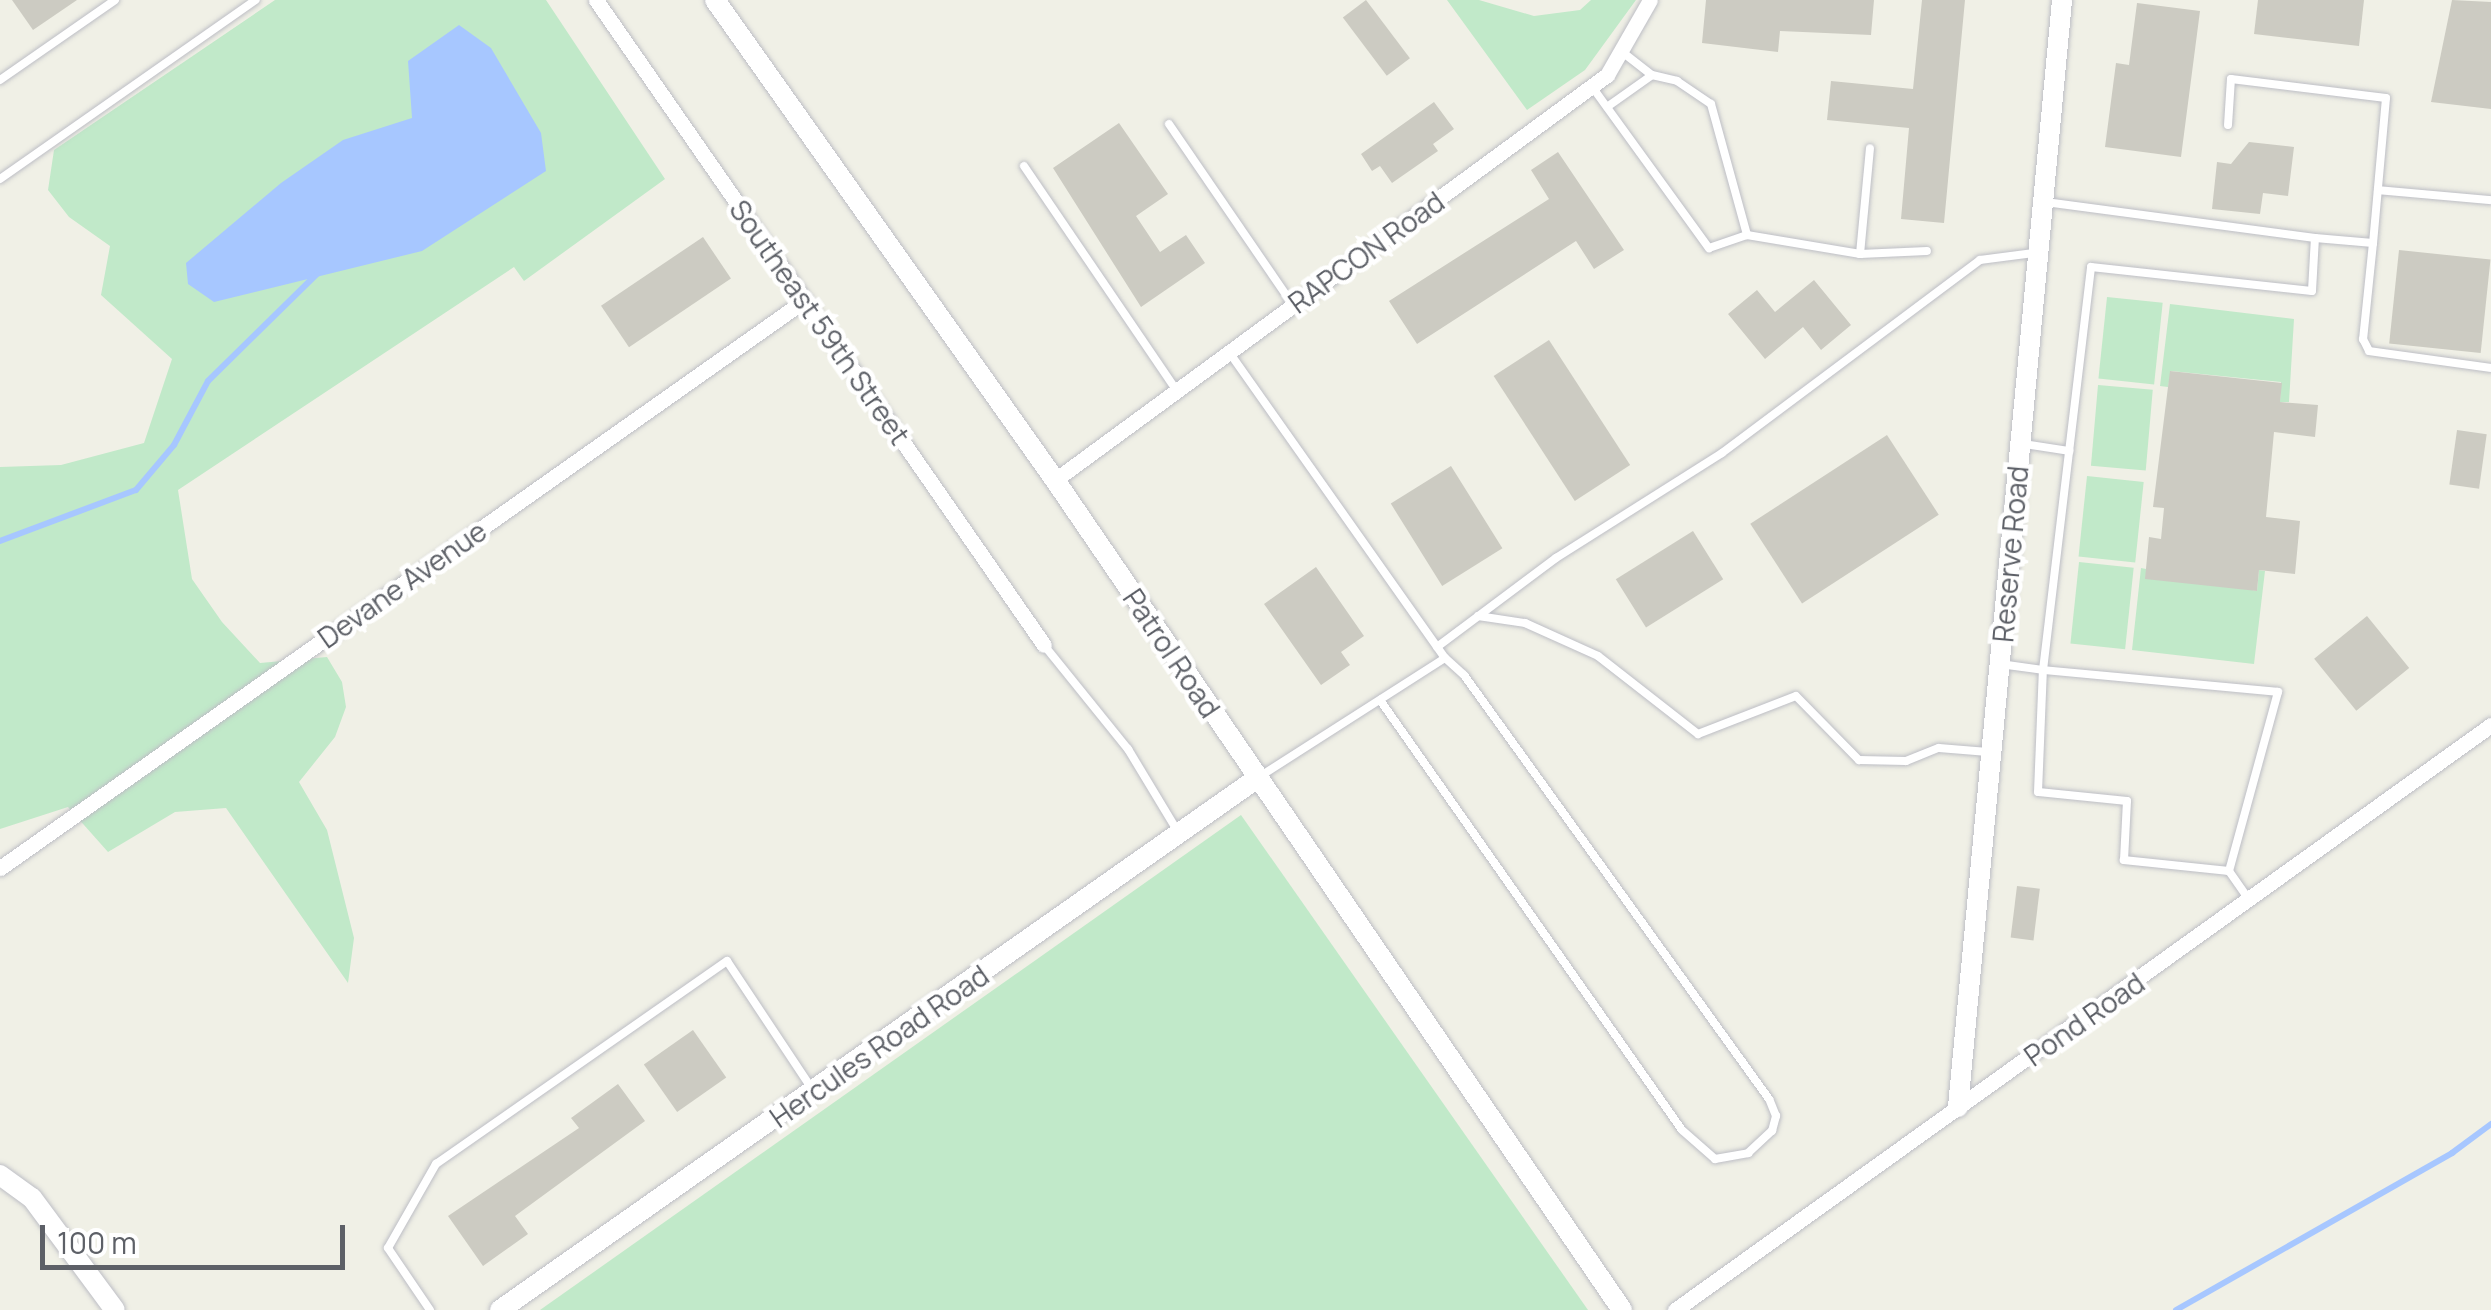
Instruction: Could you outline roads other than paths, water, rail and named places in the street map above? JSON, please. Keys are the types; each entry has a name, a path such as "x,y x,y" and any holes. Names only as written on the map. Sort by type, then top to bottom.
{"street":[{"name":"Southeast 59th Street","path":"596,0 1044,645"},
{"name":"Patrol Road","path":"715,0 1056,480 1256,779 1622,1310"},
{"name":"RAPCON Road","path":"1056,480 1592,86 1621,52 1650,0"},
{"name":"Reserve Road","path":"1958,1108 2062,0"},
{"name":"Devane Avenue","path":"0,868 805,300"},
{"name":"Pond Road","path":"1675,1310 2251,903 2491,725"},
{"name":"Hercules Road Road","path":"500,1310 1256,779"},
{"path":"0,1175 32,1198 115,1310"}],"lane":[{"path":"0,80 115,0"},
{"path":"0,179 256,0"},
{"path":"1621,52 1652,75 1678,80 1711,104 1747,235"},
{"path":"1607,107 1652,75"},
{"path":"2228,125 2232,78 2386,98 2363,339 2369,351 2491,368"},
{"path":"1592,86 1709,248 1747,235 1860,254 1928,252"},
{"path":"1168,124 1293,305"},
{"path":"1860,254 1870,148"},
{"path":"1024,166 1176,391"},
{"path":"2378,190 2491,200"},
{"path":"2043,202 2373,243"},
{"path":"2229,870 2124,860 2128,800 2038,792 2042,670 2091,267 2312,291 2315,238"},
{"path":"1438,646 1722,453 1980,260 2038,253"},
{"path":"1229,352 1445,658 1464,675 1770,1099 1776,1116 1772,1131 1748,1152 1714,1158 1682,1130 1380,700"},
{"path":"2020,443 2069,451"},
{"path":"1478,616 1525,623 1598,656 1698,734 1796,696 1859,760 1906,761 1939,748 1991,753"},
{"path":"1044,645 1128,749 1180,834"},
{"path":"1256,779 1445,658"},
{"path":"2000,664 2278,692 2229,870 2251,903"},
{"path":"430,1310 388,1248 436,1164 728,961 814,1093"}],"water":[{"path":"459,25 491,48 541,133 546,171 422,251 214,302 188,284 186,263 281,183 343,140 412,118 408,61"}],"waterway":[{"path":"0,541 136,490 174,445 208,381 317,274"},
{"path":"2176,1310 2452,1153 2491,1124"}]}
